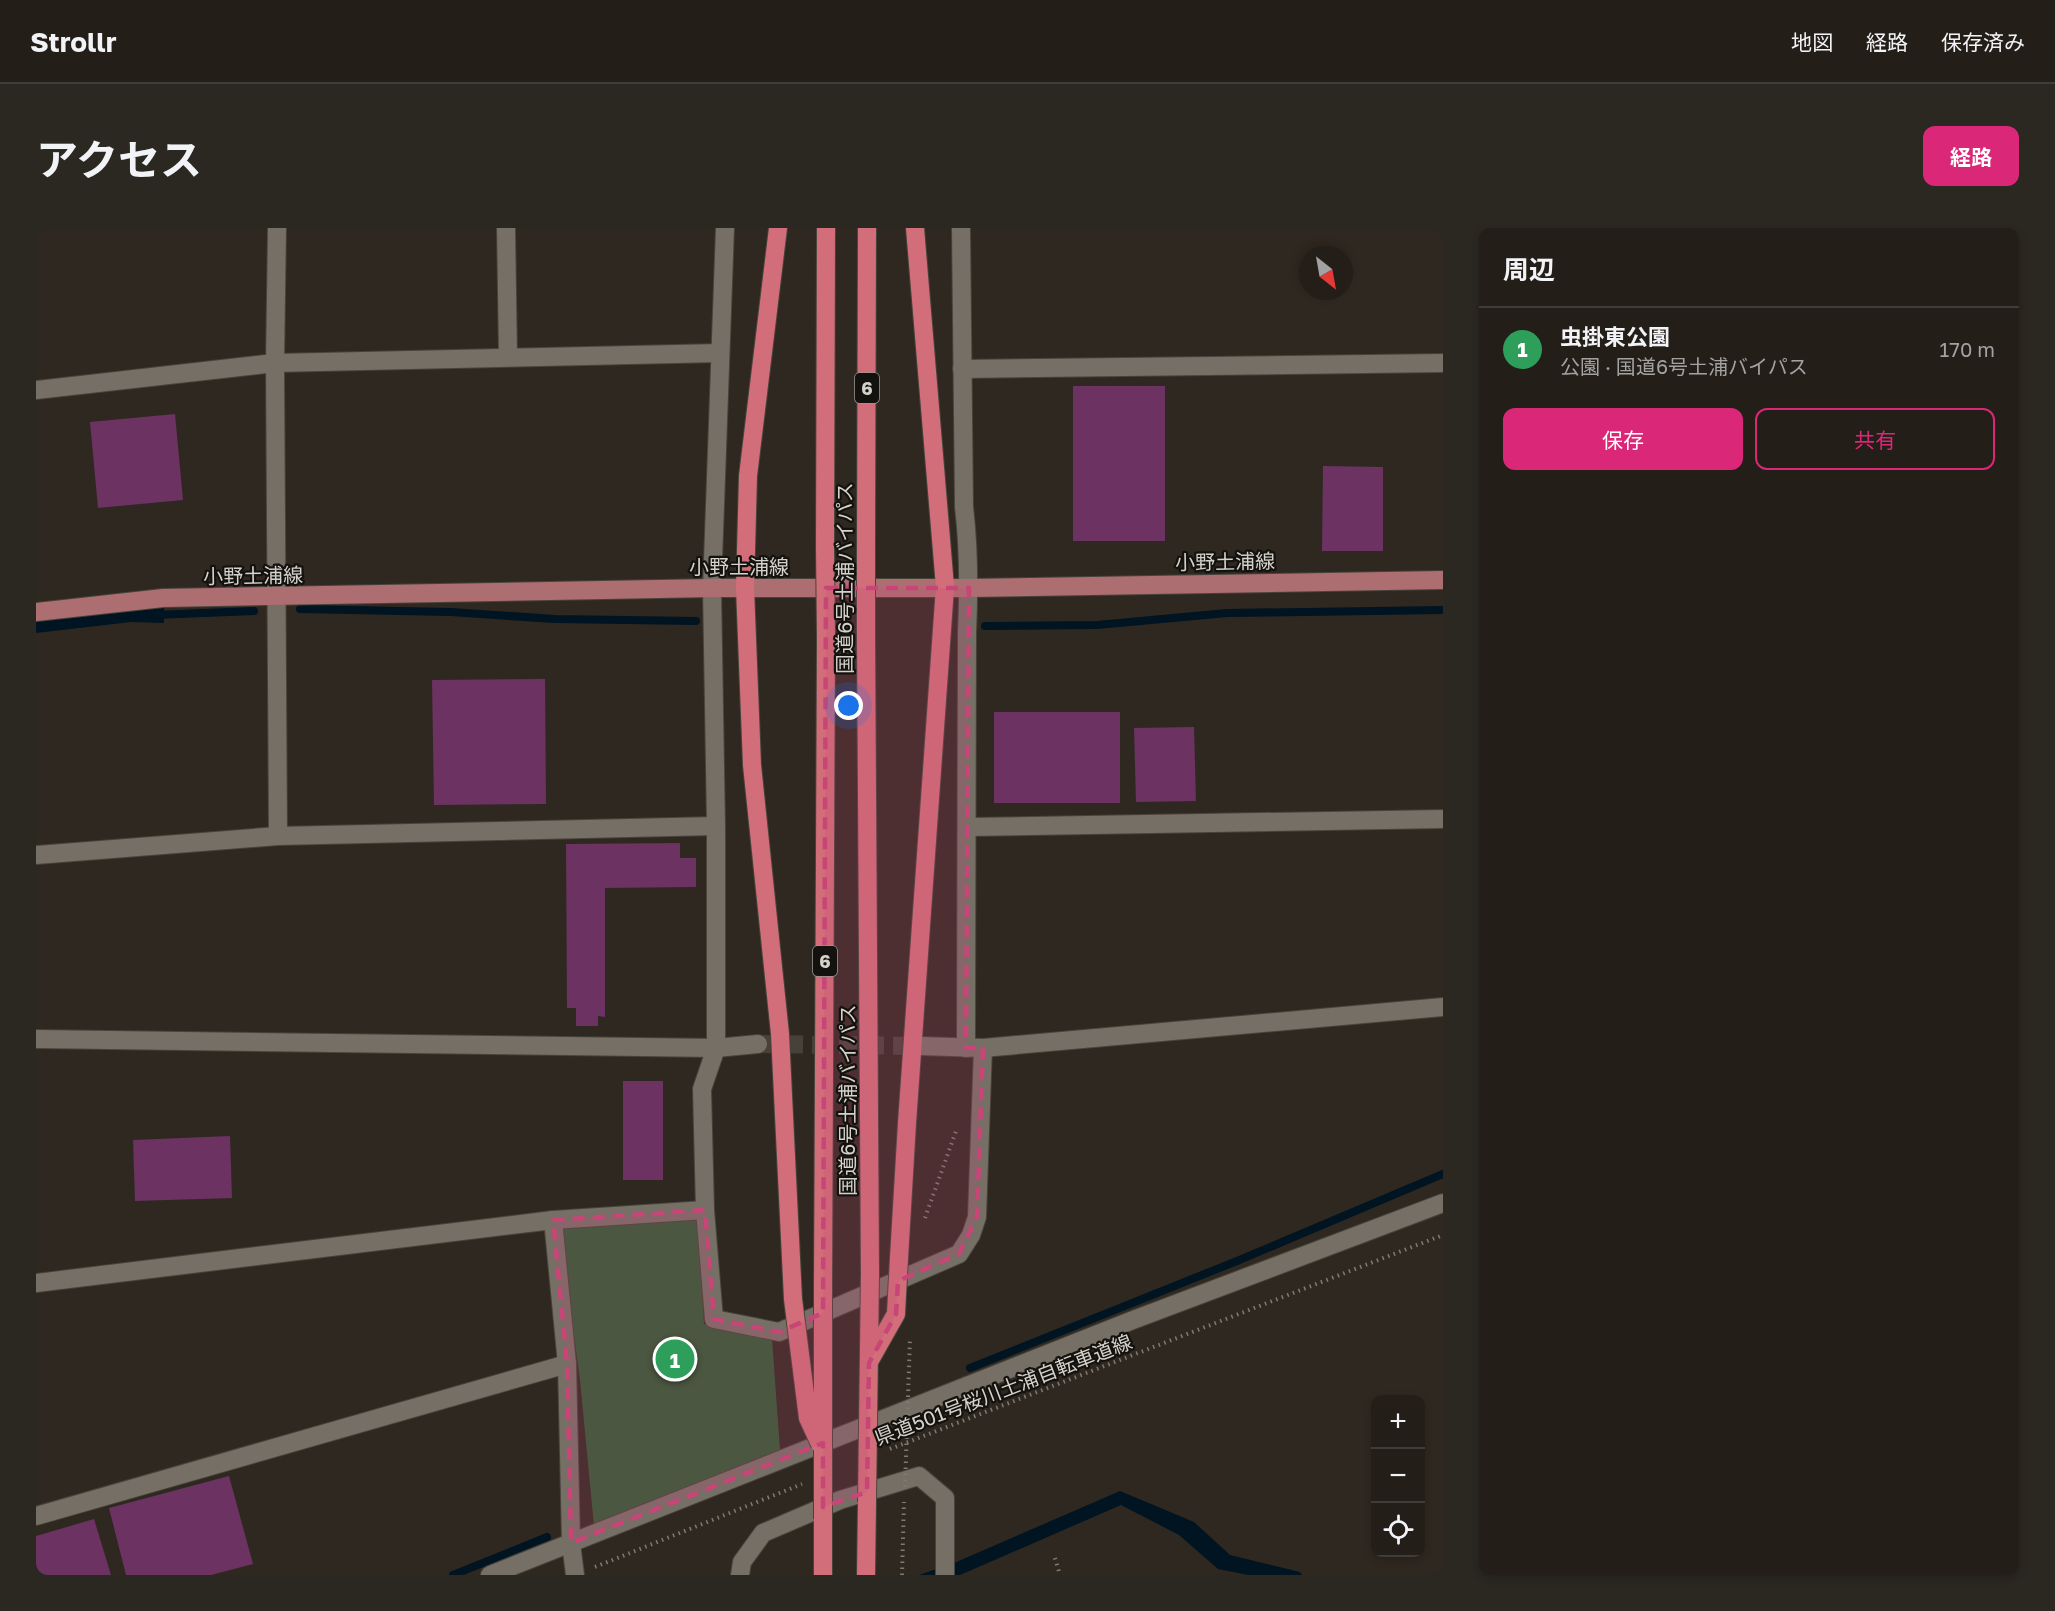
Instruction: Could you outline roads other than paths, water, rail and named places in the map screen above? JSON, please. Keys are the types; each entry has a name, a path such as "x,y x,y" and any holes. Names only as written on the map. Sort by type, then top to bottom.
{"highway":[{"path":"778,228 748,476 744,588 752,765 780,1034 793,1299 808,1418 823,1451"},
{"name":"国道6号土浦バイパス","path":"823,1575 826,228"},
{"name":"国道6号土浦バイパス","path":"866,1575 870,1273 866,635 867,228"},
{"path":"869,1364 896,1314 907,1111 945,587 915,228"}],"main road":[{"name":"小野土浦線","path":"36,612 163,598 712,588 969,588 1443,580"}],"street":[{"path":"277,228 275,363 278,836"},
{"path":"506,228 508,356"},
{"path":"725,228 712,588 716,826 716,1048 702,1089 705,1210 714,1319 779,1332 959,1254 971,1235 977,1217 966,827 969,588 964,507 961,228"},
{"path":"36,390 275,363 720,353"},
{"path":"962,369 1443,363"},
{"path":"966,827 1443,819"},
{"path":"36,855 278,836 716,826"},
{"path":"921,1046 974,1048 1443,1007"},
{"path":"36,1039 716,1048 758,1044"},
{"path":"490,1575 1132,1320 1443,1203"},
{"path":"36,1283 553,1220 705,1210"},
{"path":"553,1220 567,1364 571,1543 581,1573"},
{"path":"36,1516 567,1364"},
{"path":"740,1575 742,1562 763,1533 840,1500 919,1476 945,1498 945,1575"}],"water":[{"path":"164,607 164,623 131,622 36,633 36,617"},
{"path":"1120,1491 1194,1522 1230,1555 1300,1572 1302,1575 1248,1575 1218,1569 1179,1535 1121,1505 960,1575 919,1575 954,1563"}],"waterway":[{"path":"300,609 451,612 554,619 696,621"},
{"path":"985,626 1097,625 1227,613 1443,610"},
{"path":"155,615 254,611"},
{"path":"970,1368 1237,1261 1443,1174"},
{"path":"453,1575 547,1537"}],"tunnel":[{"path":"758,1044 921,1046"}],"place":[{"name":"虫掛東公園","path":"675,1359"}]}
